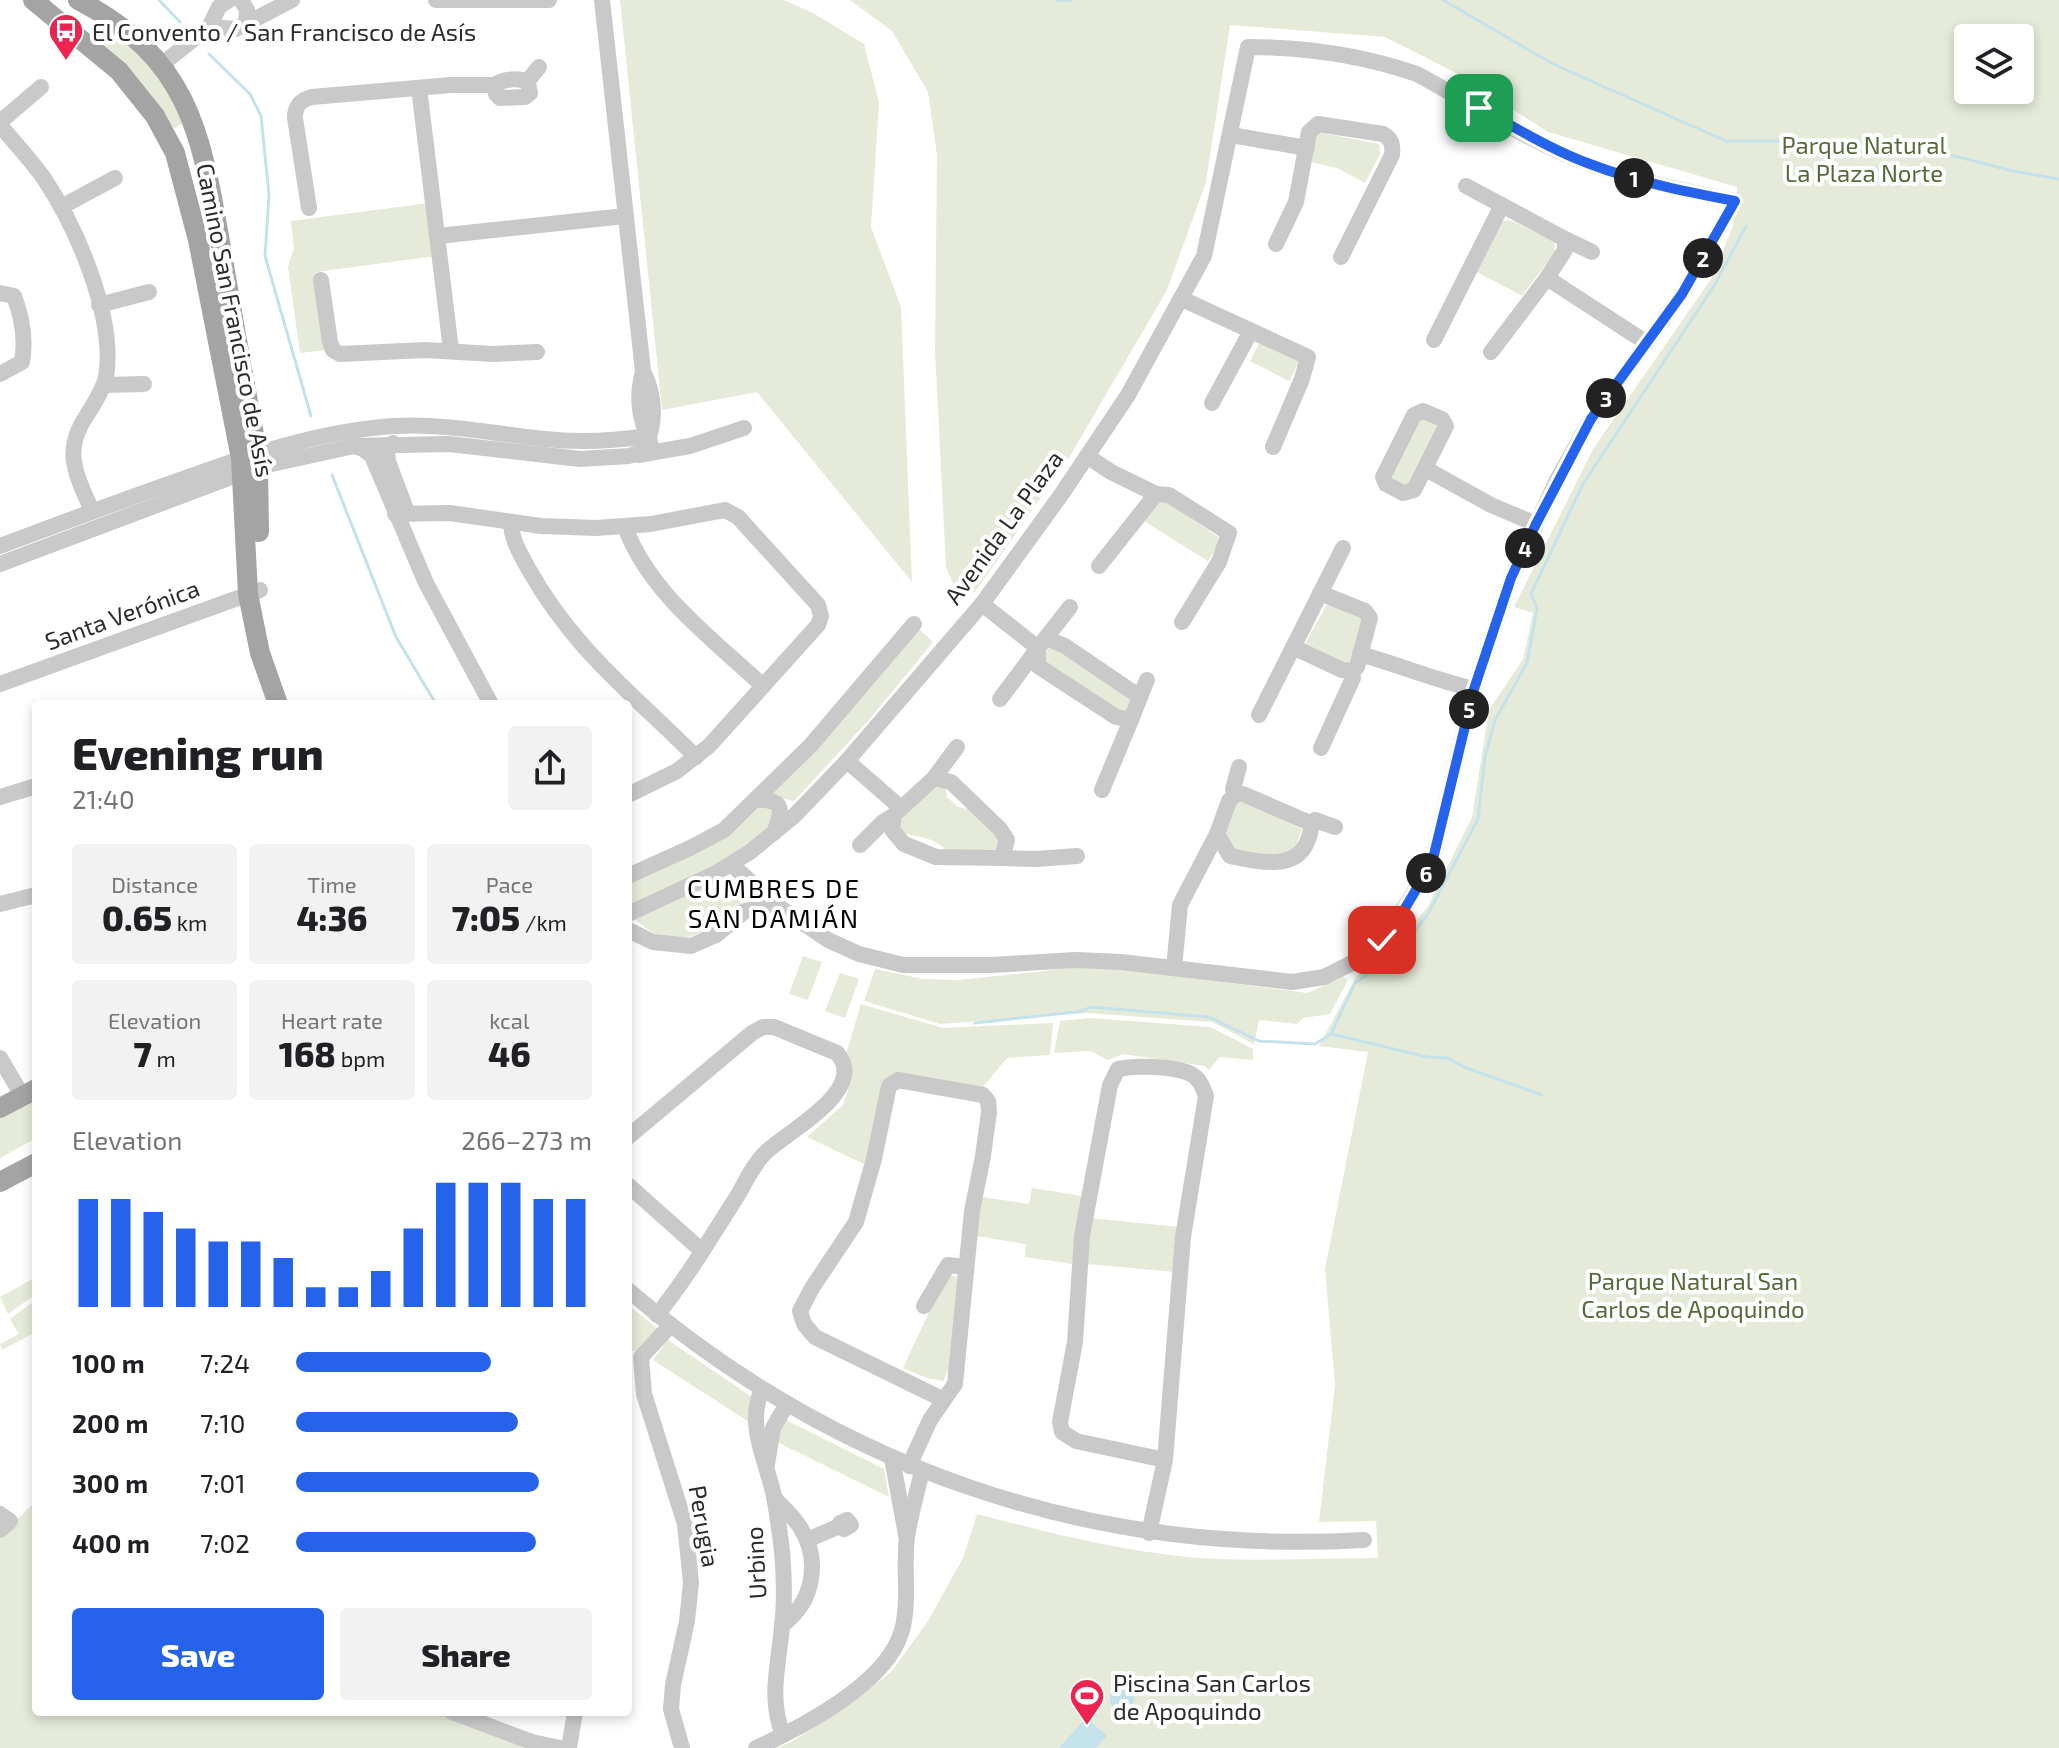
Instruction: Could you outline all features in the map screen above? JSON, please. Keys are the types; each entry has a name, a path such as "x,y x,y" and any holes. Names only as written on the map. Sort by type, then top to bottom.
{"main road":[{"name":"Camino San Francisco de Asís","path":"33,0 134,87 165,130 212,261"},
{"name":"Camino San Francisco de Asís","path":"78,0 109,16 136,38 161,65 191,115 205,164 212,261 250,463 254,592 260,653 277,700"},
{"path":"85,43 92,25 109,16"},
{"path":"165,130 182,130 191,115"},
{"name":"Camino San Francisco de Asís","path":"254,592 288,700"},
{"path":"0,1108 29,1092"},
{"path":"2,1180 32,1165"}],"street":[{"path":"161,65 209,27 219,7 229,0"},
{"path":"241,0 247,10 246,24"},
{"path":"209,27 232,29 292,0"},
{"path":"436,0 549,0"},
{"path":"602,0 643,371 638,390 641,422 654,447 666,451"},
{"name":"Avenida La Plaza","path":"632,912 731,864 773,835 847,761 982,604 1128,395 1204,256 1248,47 1334,52 1397,67 1417,74 1559,151 1591,165 1660,185 1735,201 1682,294 1647,343"},
{"path":"309,208 295,118 300,102 312,97 495,85 500,98 525,97 529,96 530,91 527,82 539,67"},
{"path":"41,87 0,124 41,174 61,207 86,264 99,305 107,351 104,385 76,431 72,446 74,464 92,511"},
{"path":"419,88 451,350"},
{"path":"1276,244 1296,202 1309,132 1318,124 1383,134 1389,137 1393,145 1392,155 1341,257"},
{"path":"1231,135 1307,148"},
{"path":"61,207 115,178"},
{"path":"1466,186 1592,252"},
{"path":"1434,340 1502,205"},
{"path":"438,236 625,216"},
{"path":"1491,352 1547,278 1565,250 1565,239"},
{"path":"731,864 792,918 843,948 903,965 990,965 1076,960 1262,979 1311,980 1347,966 1371,950 1392,928 1432,863 1474,689 1511,578 1591,419 1647,343 1547,278"},
{"path":"321,280 330,342 336,353 348,356 405,350 493,354 537,352"},
{"path":"99,305 149,292"},
{"path":"0,293 14,296 21,317 24,350 22,362 0,374"},
{"path":"1182,299 1308,357 1273,447"},
{"path":"1212,403 1251,331"},
{"path":"104,385 144,384"},
{"path":"1423,411 1442,419 1446,426 1426,469 1414,490 1408,493 1386,484 1383,479 1414,415 1423,411"},
{"path":"0,546 92,511 340,434 393,426 454,427 574,441 648,436"},
{"path":"0,564 250,463 354,446 393,443 463,445 567,458 638,455 707,441 744,428"},
{"path":"638,455 644,451 648,436"},
{"path":"393,443 387,450 388,461 401,513"},
{"path":"354,446 372,456 401,513 442,616 489,700"},
{"path":"1087,456 1111,472 1156,494 1169,495 1229,533 1219,562 1182,622"},
{"path":"1426,469 1491,505 1536,524"},
{"path":"1099,566 1156,494"},
{"path":"401,513 466,514 577,528 625,527 670,521 718,509 729,511 818,605 821,616 818,625 696,757 670,775 632,793"},
{"path":"511,522 518,550 562,623 595,662 696,757"},
{"path":"625,527 633,546 663,591 763,686"},
{"path":"1259,715 1343,548"},
{"name":"Santa Verónica","path":"0,684 254,592"},
{"path":"1293,647 1342,670 1352,671 1357,667 1370,618 1365,611 1320,593"},
{"path":"982,604 1042,643 1065,646 1140,697"},
{"path":"1000,699 1070,607"},
{"path":"632,870 717,834 811,745 914,624"},
{"path":"1042,643 1038,666 1116,717 1131,720"},
{"path":"1360,654 1413,669 1439,681 1474,689"},
{"path":"1321,748 1353,678 1352,671"},
{"path":"1102,790 1147,680"},
{"path":"860,845 883,822 913,800 957,747"},
{"path":"847,761 897,811"},
{"path":"1235,795 1233,789 1239,767"},
{"path":"934,778 951,782 1000,829 1007,840 1002,858"},
{"path":"0,797 32,787"},
{"path":"1174,968 1180,905 1217,834 1229,801 1235,795 1243,794 1310,823"},
{"path":"755,800 791,806 805,804"},
{"path":"773,835 781,812 775,802"},
{"path":"897,811 892,830 904,844 936,857 980,860 1077,856"},
{"path":"1310,823 1315,820 1335,827"},
{"path":"1199,867 1230,856 1272,862 1292,859 1306,845 1310,823"},
{"path":"1217,834 1230,856"},
{"path":"745,911 750,883"},
{"path":"0,904 32,896"},
{"path":"632,932 653,942 691,946 716,935 745,911 775,904"},
{"path":"632,1134 763,1027 774,1027 837,1053 842,1060 845,1070 837,1092 816,1114 758,1160 689,1273 657,1315"},
{"path":"0,1058 29,1092"},
{"path":"1149,1533 1165,1460 1183,1237 1206,1096 1201,1082 1189,1073 1133,1065 1118,1069 1110,1085 1082,1236 1075,1342 1060,1422 1062,1432 1076,1441 1165,1460"},
{"path":"756,1748 825,1712 857,1688 877,1670 896,1643 904,1620 907,1537 915,1468 930,1420 944,1400 955,1384 965,1267 983,1156 988,1101 983,1095 970,1091 898,1080 889,1086 874,1159 856,1222 800,1311 804,1324 815,1337 944,1400"},
{"path":"632,1189 701,1250"},
{"path":"924,1306 948,1265 965,1267"},
{"path":"632,1293 657,1315 762,1389 825,1426 915,1468 1042,1511 1149,1533 1268,1543 1364,1540"},
{"name":"Perugia","path":"671,1325 634,1357 685,1524 691,1583 671,1709 682,1748"},
{"name":"Urbino","path":"762,1389 756,1404 755,1428 774,1498 783,1568 782,1625 775,1673 775,1698 783,1735"},
{"name":"Urbino","path":"766,1466 773,1428 787,1404"},
{"path":"892,1458 907,1537"},
{"name":"Urbino","path":"774,1498 799,1525 807,1540 812,1567 809,1591 792,1618 782,1625"},
{"path":"807,1540 840,1526"},
{"path":"569,1748 574,1716"},
{"path":"476,1717 532,1742 560,1748"}],"green space":[{"path":"620,0 784,0 813,13 864,44 879,102 871,227 901,307 912,582 757,392 662,410"},
{"name":"Parque Natural San Carlos de Apoquindo","path":"850,0 2059,0 2059,1748 777,1748 851,1704 892,1671 928,1621 963,1558 977,1514 1097,1543 1158,1554 1258,1560 1378,1558 1376,1521 1319,1522 1335,1385 1325,1269 1368,1052 1319,1046 1356,977 1408,931 1428,906 1472,817 1489,710 1523,659 1533,613 1514,607 1593,449 1711,279 1733,226 1737,187 1548,132 1458,74 1385,37 1230,25 1206,182 1167,290 1070,456 975,592 958,595 946,567 935,351 937,155 928,92 892,31"},
{"path":"100,25 109,25 151,61 185,122 175,128 167,125 95,44 95,31"},
{"path":"1314,134 1379,144 1380,154 1365,183 1337,168 1310,162"},
{"path":"429,203 436,256 316,272 326,350 300,353 288,267 294,248 291,221"},
{"path":"1510,220 1554,241 1555,252 1522,296 1477,272 1501,222"},
{"path":"1261,340 1300,360 1289,381 1250,361"},
{"path":"1419,416 1441,428 1408,489 1386,477"},
{"path":"1165,501 1218,537 1217,546 1208,561 1144,521 1157,502"},
{"path":"1331,604 1361,618 1364,624 1351,664 1345,666 1305,644 1326,606"},
{"path":"919,629 933,642 867,722 794,801 770,796 836,726"},
{"path":"1053,643 1135,697 1125,716 1040,660"},
{"path":"936,785 946,789 947,797 958,807 971,810 1000,837 999,849 947,852 932,840 900,832 898,821"},
{"path":"1245,802 1302,829 1295,848 1279,856 1230,850 1222,837 1234,805"},
{"path":"765,806 774,809 773,826 724,863 632,906 632,880 741,824 758,808"},
{"path":"728,876 742,889 740,905 702,932 689,937 662,936 648,930 634,918"},
{"path":"803,956 822,962 808,1000 789,994"},
{"path":"1072,968 1122,969 1307,993 1343,977 1348,980 1330,1014 1303,1018 1297,1024 1259,1020 1254,1044 1212,1022 1087,1013 940,1024 864,1001 875,969 923,979 958,980"},
{"path":"840,973 859,979 845,1018 825,1011"},
{"path":"861,1004 943,1028 1053,1023 1050,1055 1007,1058 982,1088 898,1075 866,1165 807,1137 843,1105 852,1078 847,1051"},
{"path":"1090,1018 1210,1027 1253,1049 1253,1060 1220,1057 1209,1070 1204,1066 1123,1054 1108,1060 1090,1051 1054,1053 1060,1021"},
{"path":"32,1098 32,1140 0,1158 0,1117"},
{"path":"1032,1188 1083,1196 1072,1264 1025,1257 1026,1244 976,1236 982,1197 1029,1204"},
{"path":"1091,1218 1179,1227 1175,1272 1087,1264"},
{"path":"947,1274 959,1278 951,1365 943,1381 903,1368"},
{"path":"32,1279 32,1297 8,1314 0,1297"},
{"path":"32,1303 32,1334 2,1350 0,1344 19,1334 10,1319"},
{"path":"632,1308 658,1329 637,1351 632,1351"},
{"path":"668,1340 752,1397 749,1422 653,1360"},
{"path":"786,1420 884,1469 889,1497 775,1441"},
{"path":"32,1505 32,1716 450,1716 533,1748 0,1748 0,1536"}],"water":[{"path":"1122,1687 1131,1690 1134,1699 1131,1708 1122,1711 1113,1708 1110,1699 1113,1690"},
{"name":"Piscina San Carlos de Apoquindo","path":"1086,1718 1107,1736 1096,1748 1059,1748"}],"waterway":[{"path":"159,0 180,22"},
{"path":"1057,0 1071,1"},
{"path":"1443,0 1553,64 1726,141 1873,142 1935,151 2059,179"},
{"path":"209,54 250,94 261,116 269,195 265,256 311,416"},
{"path":"975,1023 1083,1011 1090,1007 1209,1017 1259,1041 1315,1044 1331,1034 1355,983 1379,966 1428,914 1478,819 1485,757 1495,720 1527,663 1537,608 1531,594 1583,484 1714,286 1746,226"},
{"path":"332,475 396,637 434,700"},
{"path":"1332,1034 1427,1057 1448,1058 1464,1067 1542,1095"}],"place":[{"name":"El Convento / San Francisco de Asís","path":"66,62"},
{"name":"Piscina San Carlos de Apoquindo","path":"1087,1727"}],"district":[{"name":"CUMBRES DE SAN DAMIÁN","path":"774,902"}],"route":[{"path":"1382,940 1432,863 1474,689 1511,578 1556,482 1591,419 1682,294 1735,201 1660,185 1591,165 1479,108"}],"park label":[{"name":"Parque Natural La Plaza Norte","path":"1864,158"}]}
